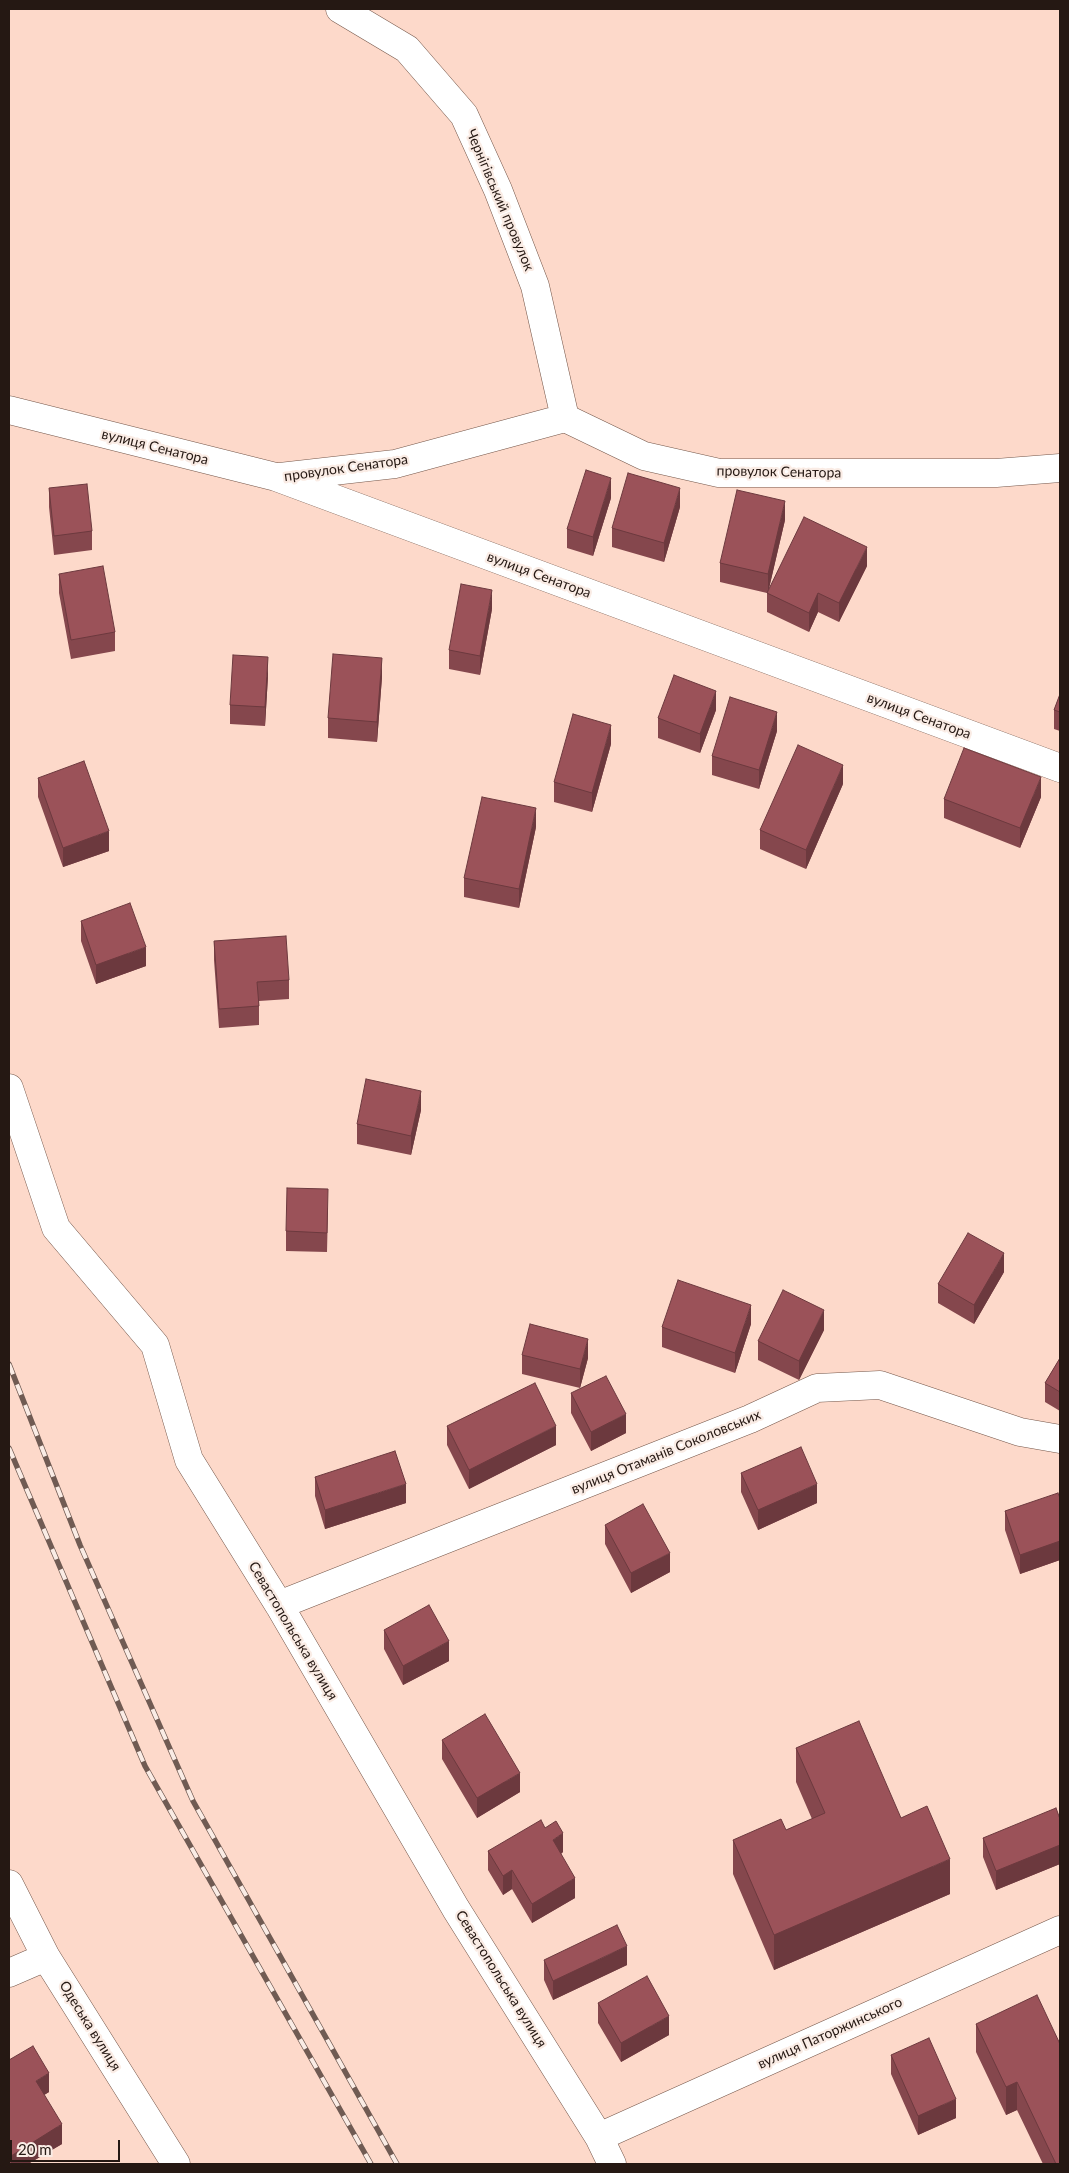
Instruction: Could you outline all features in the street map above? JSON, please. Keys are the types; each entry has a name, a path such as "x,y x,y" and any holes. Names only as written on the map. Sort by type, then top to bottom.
{"street":[{"name":"Чернігівський провулок","path":"340,9 407,49 464,115 498,190 535,286 564,418"},
{"name":"вулиця Сенатора","path":"9,410 276,477 1060,768"},
{"name":"провулок Сенатора","path":"276,477 395,464 564,418 644,456 719,473 996,473 1060,468"},
{"name":"Севастопольська вулиця","path":"9,1088 56,1228 155,1345 189,1460 279,1605 456,1909 599,2137 612,2164"},
{"name":"вулиця Отаманів Соколовських","path":"279,1605 750,1419 817,1388 880,1384 1020,1432 1060,1439"},
{"name":"Одеська вулиця","path":"9,1884 46,1957 176,2164"},
{"name":"вулиця Паторжинського","path":"599,2137 1060,1930"},
{"path":"9,1973 46,1957"}],"building":[{"path":"586,470 611,478 593,537 567,529"},
{"path":"628,473 680,488 664,543 612,528"},
{"path":"87,484 92,531 54,536 49,488"},
{"path":"737,490 785,501 768,574 720,563"},
{"path":"804,517 867,547 839,603 818,593 809,613 767,593"},
{"path":"103,566 115,632 71,640 59,574"},
{"path":"461,584 492,590 480,656 449,650"},
{"path":"333,654 382,658 377,722 328,718"},
{"path":"233,655 268,657 265,707 230,705"},
{"path":"674,675 716,691 700,734 658,718"},
{"path":"1060,694 1060,712 1054,710"},
{"path":"730,697 777,712 759,770 712,756"},
{"path":"573,714 611,725 592,793 554,782"},
{"path":"798,745 843,765 806,850 760,830"},
{"path":"964,748 1041,777 1020,828 944,799"},
{"path":"84,761 109,831 63,848 38,778"},
{"path":"482,797 536,808 519,889 464,878"},
{"path":"130,903 146,947 96,965 81,921"},
{"path":"286,936 289,980 257,982 259,1006 219,1009 214,941"},
{"path":"366,1079 421,1091 411,1136 357,1124"},
{"path":"287,1188 328,1189 327,1233 286,1231"},
{"path":"968,1233 1004,1253 974,1305 938,1284"},
{"path":"678,1280 751,1305 735,1353 662,1327"},
{"path":"783,1290 824,1310 799,1361 758,1341"},
{"path":"530,1324 588,1339 580,1369 522,1355"},
{"path":"1060,1358 1060,1392 1045,1383"},
{"path":"606,1376 626,1414 591,1432 571,1393"},
{"path":"535,1383 556,1426 469,1470 447,1426"},
{"path":"801,1447 817,1484 758,1510 741,1473"},
{"path":"395,1451 406,1484 325,1510 315,1477"},
{"path":"1058,1493 1060,1498 1060,1541 1020,1555 1005,1511"},
{"path":"643,1504 670,1553 631,1573 605,1525"},
{"path":"429,1605 449,1641 403,1666 384,1630"},
{"path":"485,1714 520,1773 477,1798 442,1740"},
{"path":"859,1721 901,1818 927,1806 950,1859 774,1935 733,1840 781,1819 786,1830 825,1813 796,1748"},
{"path":"1056,1808 1060,1819 1060,1845 996,1871 983,1838"},
{"path":"541,1820 545,1828 556,1821 563,1833 553,1840 575,1878 532,1904 512,1870 503,1876 488,1851"},
{"path":"617,1925 627,1946 553,1981 544,1960"},
{"path":"647,1976 669,2016 621,2043 598,2003"},
{"path":"1037,1995 1060,2044 1060,2164 1056,2164 1017,2082 1006,2087 976,2024"},
{"path":"929,2038 956,2099 918,2116 891,2055"},
{"path":"33,2046 49,2073 36,2081 62,2124 11,2156 9,2153 9,2060"}],"railway":[{"path":"9,1364 80,1545 193,1801 397,2164"},
{"path":"9,1448 145,1766 371,2164"}]}
